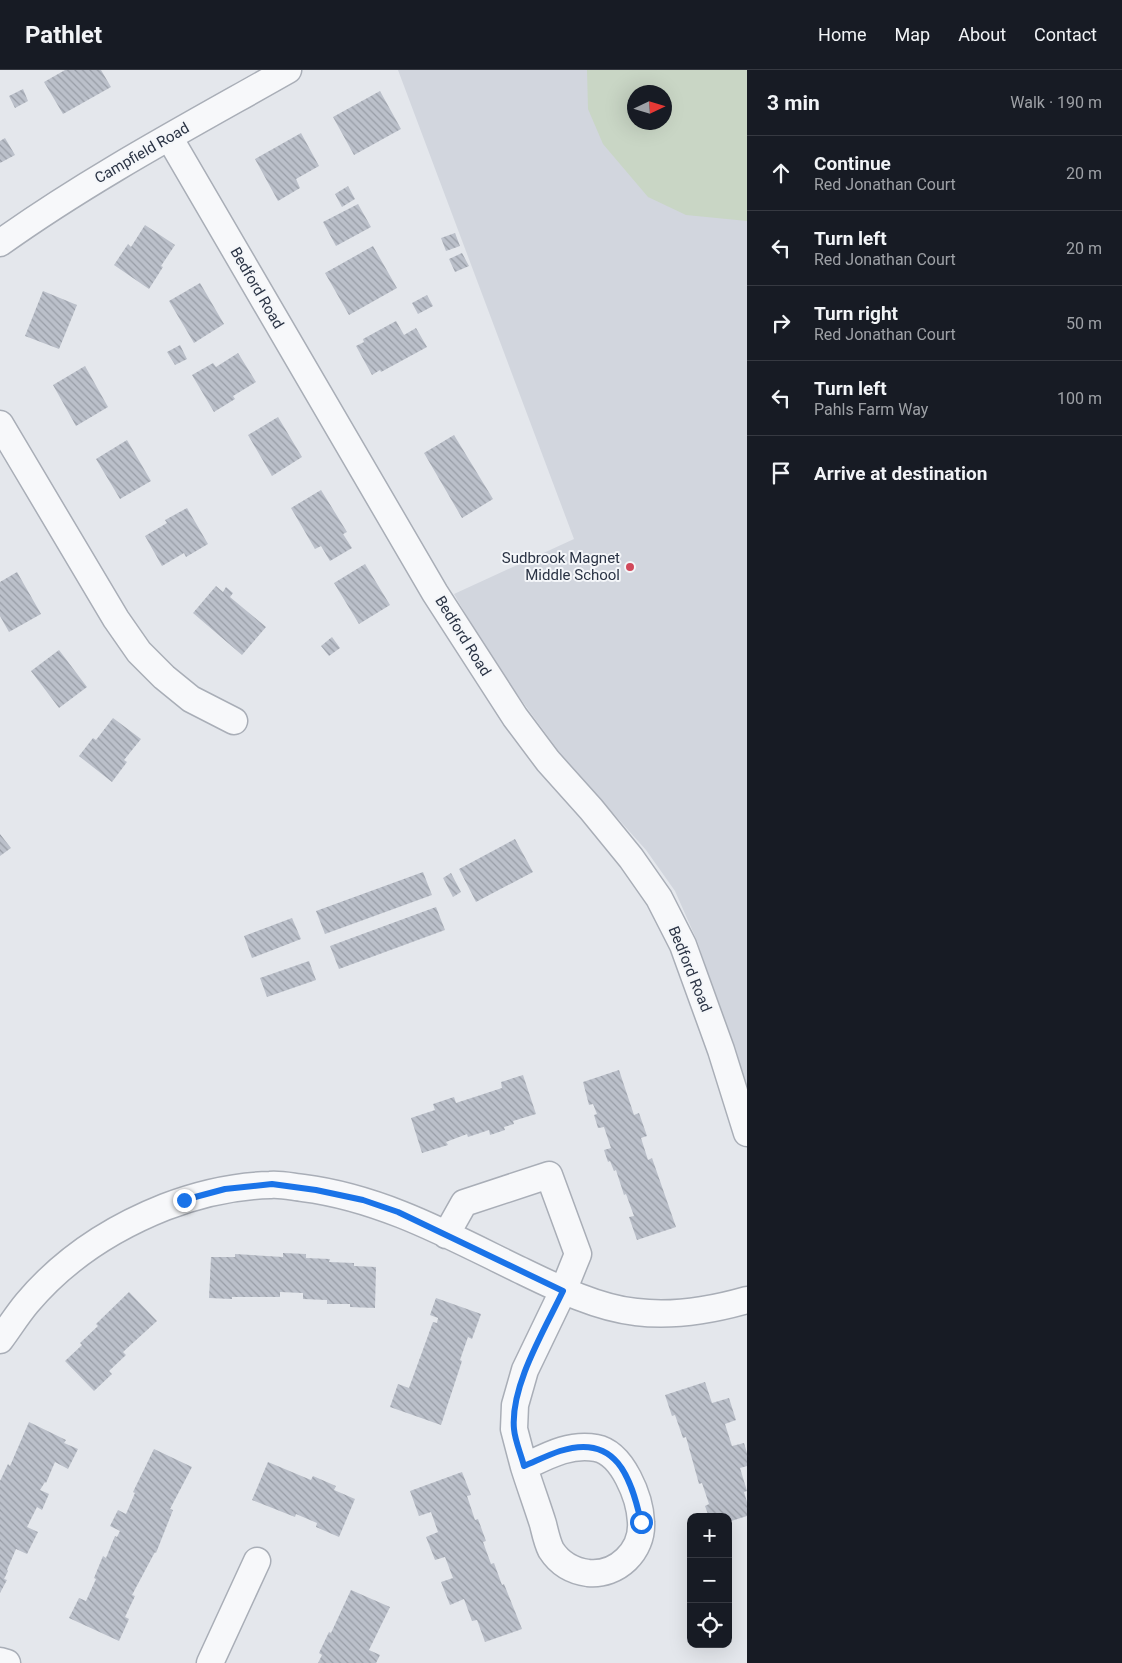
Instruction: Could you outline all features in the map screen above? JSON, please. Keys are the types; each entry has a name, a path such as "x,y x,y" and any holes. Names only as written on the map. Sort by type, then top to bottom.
{"street":[{"name":"Campfield Road","path":"0,243 78,191 168,137 288,70"},
{"name":"Bedford Road","path":"168,137 435,593 479,662 515,717 548,761 631,858 659,898 683,945 747,1133"},
{"path":"0,424 116,619 139,652 164,677 191,699 234,721"},
{"path":"446,1235 464,1203 549,1175 578,1254 563,1291 525,1370 515,1405 514,1429 524,1466 551,1549 563,1564 579,1572 596,1574 612,1570 629,1557 638,1542 641,1522 635,1495 626,1473 614,1456 598,1448 583,1447 560,1451 524,1466"},
{"path":"0,1340 27,1302 63,1266 100,1238 142,1216 184,1200 225,1189 272,1184 316,1190 363,1200 398,1212 563,1291 595,1302 636,1312 680,1313 724,1306 747,1300"},
{"path":"210,1663 257,1561"},
{"path":"0,1661 6,1663"}],"shaded area":[{"name":"Sudbrook Magnet Middle School","path":"398,70 747,70 747,1090 698,943 675,891 646,850 563,757 491,658 454,594 574,539"}],"green space":[{"path":"587,70 747,70 747,221 686,215 648,197 603,144 588,109"}],"building":[{"path":"65,70 101,70 111,87 63,114 44,82"},
{"path":"23,89 28,101 15,108 9,96"},
{"path":"380,91 401,129 354,155 333,117"},
{"path":"301,133 319,166 296,179 300,188 278,201 255,159"},
{"path":"5,138 15,155 0,163 0,141"},
{"path":"348,186 355,199 342,207 335,194"},
{"path":"358,204 371,227 336,246 323,222"},
{"path":"145,225 175,245 149,289 114,265 128,244 131,247"},
{"path":"455,233 460,246 446,251 441,238"},
{"path":"373,246 397,288 349,315 325,273"},
{"path":"462,253 469,266 455,272 449,259"},
{"path":"200,283 224,324 194,343 169,301"},
{"path":"43,291 77,305 59,349 25,336"},
{"path":"427,295 433,306 418,314 412,303"},
{"path":"396,321 404,335 416,328 427,347 372,375 356,346 364,342 363,339"},
{"path":"180,345 187,359 175,365 167,352"},
{"path":"238,353 256,382 233,396 235,399 214,412 192,375 213,363 216,367"},
{"path":"85,366 108,407 76,426 53,385"},
{"path":"278,417 302,457 272,476 248,435"},
{"path":"454,435 493,499 462,518 424,453"},
{"path":"127,440 151,481 120,499 96,459"},
{"path":"321,490 347,532 343,534 352,548 330,561 321,546 315,549 291,508"},
{"path":"187,508 208,544 186,557 184,553 162,566 145,536 167,523 165,520"},
{"path":"365,564 390,605 359,624 334,583"},
{"path":"17,572 41,614 9,632 0,616 0,582"},
{"path":"216,586 223,592 226,587 233,593 230,597 266,627 242,655 193,613"},
{"path":"332,637 340,648 329,656 321,646"},
{"path":"59,650 87,687 59,708 31,671"},
{"path":"113,718 141,739 124,760 127,762 112,782 79,756 93,738 96,740"},
{"path":"0,834 11,848 0,856"},
{"path":"515,839 533,872 476,902 459,869"},
{"path":"423,872 432,895 325,934 316,911"},
{"path":"451,873 461,892 453,897 443,878"},
{"path":"436,907 445,930 339,969 330,946"},
{"path":"292,918 301,939 252,958 244,936"},
{"path":"309,961 316,980 267,997 260,978"},
{"path":"619,1070 634,1115 639,1113 647,1136 641,1138 648,1160 652,1158 676,1227 637,1240 629,1217 634,1216 626,1194 624,1195 616,1170 614,1171 610,1161 608,1162 604,1150 611,1148 604,1127 598,1128 594,1115 597,1114 593,1104 589,1105 583,1082"},
{"path":"523,1075 536,1114 513,1121 514,1124 504,1127 505,1130 490,1135 489,1130 468,1137 467,1134 446,1142 448,1145 422,1153 411,1118 435,1110 433,1104 454,1097 456,1103 502,1088 501,1082"},
{"path":"283,1253 306,1254 306,1258 330,1259 329,1262 354,1263 354,1266 376,1267 375,1308 350,1307 350,1304 327,1304 327,1300 303,1299 303,1293 280,1292 280,1297 209,1298 211,1257 235,1257 235,1254 283,1257"},
{"path":"129,1292 157,1321 123,1352 126,1355 109,1371 112,1374 94,1391 65,1361 98,1326 96,1324"},
{"path":"436,1298 481,1314 472,1339 468,1337 441,1425 390,1407 398,1384 409,1388 433,1322 437,1323 438,1318 430,1315"},
{"path":"705,1382 712,1403 729,1398 736,1420 725,1424 732,1446 744,1443 747,1453 747,1466 740,1468 747,1491 744,1492 747,1502 747,1516 732,1521 732,1513 708,1513 705,1506 709,1504 702,1483 699,1484 686,1437 683,1438 675,1415 672,1416 665,1395"},
{"path":"29,1422 66,1440 64,1443 78,1449 68,1469 55,1462 46,1483 40,1490 49,1494 42,1510 37,1507 27,1527 38,1532 27,1554 16,1549 4,1579 7,1580 0,1593 0,1481 8,1464 10,1466"},
{"path":"154,1449 192,1467 170,1509 173,1510 156,1553 132,1595 135,1596 125,1617 129,1619 119,1641 69,1618 79,1598 86,1601 96,1579 94,1578 103,1556 106,1558 115,1536 117,1537 120,1531 110,1526 118,1510 126,1514 135,1493 133,1492"},
{"path":"268,1462 311,1480 313,1476 336,1486 334,1490 355,1499 339,1537 316,1527 317,1523 296,1514 295,1517 252,1500"},
{"path":"462,1472 471,1495 467,1496 475,1520 478,1519 486,1541 483,1542 491,1564 494,1563 522,1629 485,1642 477,1620 472,1621 464,1599 450,1605 441,1582 453,1578 445,1557 435,1560 426,1537 438,1532 431,1512 419,1516 410,1491"},
{"path":"351,1590 390,1607 369,1650 380,1655 376,1663 318,1663 322,1655 319,1653 329,1632 331,1633"}],"place":[{"name":"Sudbrook Magnet Middle School","path":"630,567"}],"route":[{"path":"184,1200 225,1189 272,1184 316,1190 363,1200 398,1212 563,1291 525,1370 515,1405 514,1429 524,1466 560,1451 583,1447 598,1448 614,1456 626,1473 635,1495 641,1522"}]}
